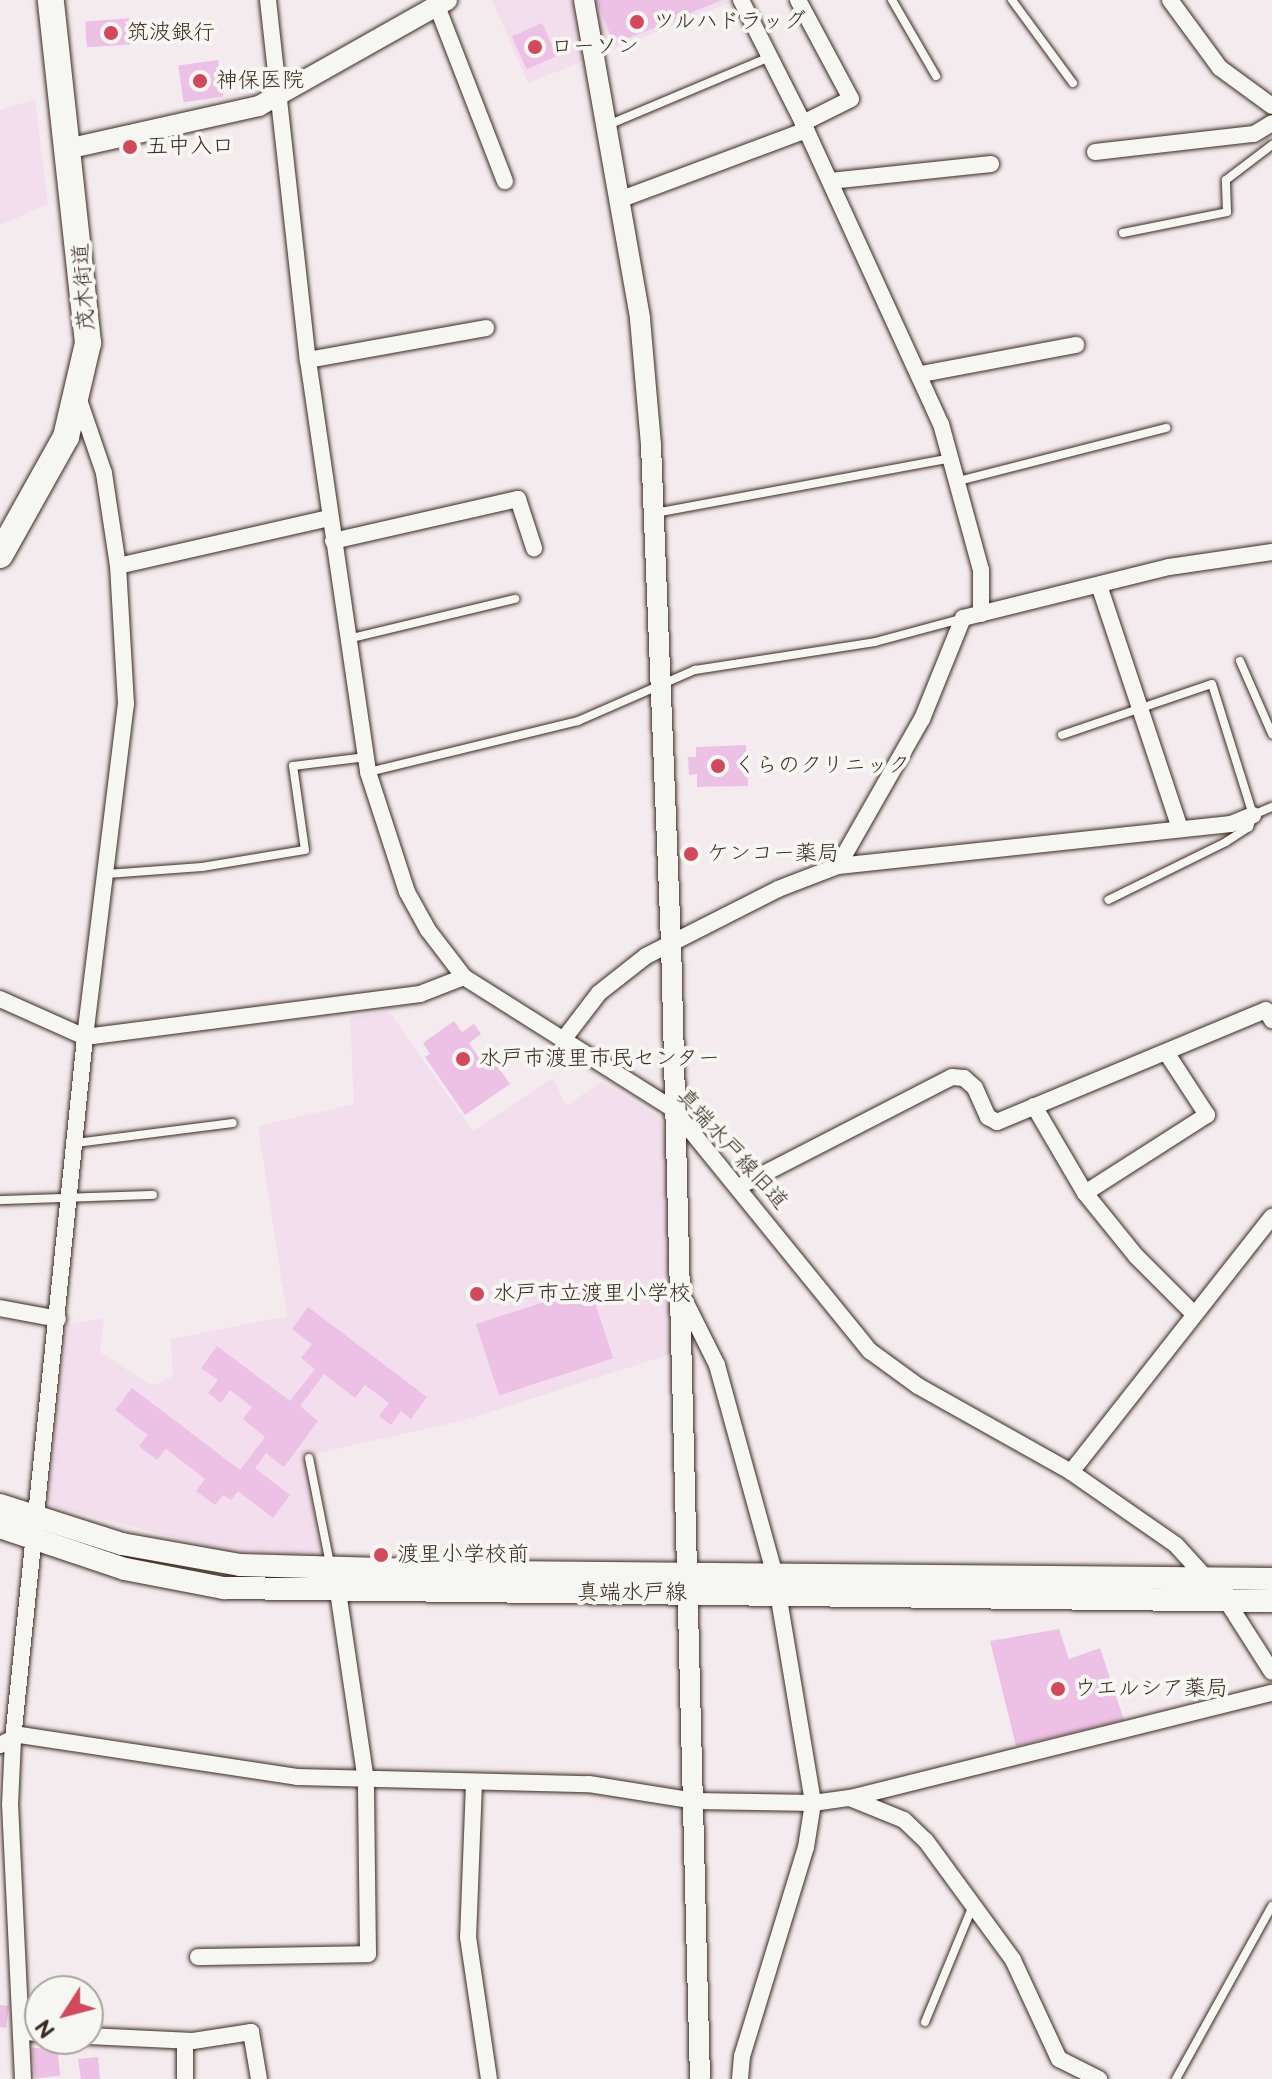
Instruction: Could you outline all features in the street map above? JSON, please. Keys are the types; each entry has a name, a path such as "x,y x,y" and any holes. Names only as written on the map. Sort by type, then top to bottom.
{"highway":[{"name":"茂木街道","path":"0,555 50,471 79,400 88,313 71,148 51,0"}],"main road":[{"name":"真端水戸線","path":"0,1505 36,1530 176,1580 338,1592 687,1584"},
{"name":"真端水戸線","path":"0,1527 36,1530 183,1557 331,1569 687,1584 1272,1601"},
{"name":"真端水戸線","path":"776,1585 1272,1579"}],"street":[{"name":"真端水戸線旧道","path":"268,0 308,360 367,764 407,892 444,956 464,977 674,1110 740,1186 870,1351 918,1386 1071,1472 1161,1533 1226,1600"},
{"path":"584,0 640,319 654,513 671,942 700,2079"},
{"path":"741,0 922,374 959,481 981,570 981,614"},
{"path":"619,200 804,126 851,99 798,0"},
{"path":"1170,0 1220,68 1272,106"},
{"path":"71,148 218,118 279,96 442,3 505,181"},
{"path":"1095,152 1254,134 1272,123"},
{"path":"830,181 991,164"},
{"path":"308,360 486,328"},
{"path":"922,374 1076,345"},
{"path":"23,2079 6,1742 36,1530 85,1037 126,704 118,566 104,473 79,400"},
{"path":"333,541 518,499 534,548"},
{"path":"118,566 330,518"},
{"path":"838,866 922,719 963,618 1212,558 1272,552"},
{"path":"1099,585 1180,829"},
{"path":"563,1040 599,993 671,942 778,889 838,866 1231,824 1253,815"},
{"path":"0,999 85,1037 420,994 464,977"},
{"path":"740,1186 952,1077 975,1088 988,1117 997,1122 1270,1013"},
{"path":"1085,1193 1207,1115 1166,1052"},
{"path":"1034,1106 1085,1193 1136,1256 1194,1314"},
{"path":"1071,1472 1272,1217"},
{"path":"680,1290 717,1365 776,1585 813,1803 806,1847 742,2056 740,2079"},
{"path":"0,1308 58,1319"},
{"path":"198,1957 368,1954 366,1781 338,1592"},
{"path":"1226,1600 1272,1672"},
{"path":"6,1742 33,1737 236,1770 366,1781 589,1784 695,1801 813,1803 850,1798 1272,1693"},
{"path":"474,1783 468,1937 489,2079"},
{"path":"850,1798 904,1820 926,1841 972,1908 1013,1960 1050,2044 1074,2075 1099,2079"},
{"path":"104,2037 185,2041 251,2032 259,2079"},
{"path":"185,2041 185,2079"}],"lane":[{"path":"892,0 936,76"},
{"path":"1012,0 1073,83"},
{"path":"607,126 770,57"},
{"path":"1123,233 1227,212 1226,180 1272,145"},
{"path":"959,481 1166,428"},
{"path":"654,513 952,458"},
{"path":"347,640 515,599"},
{"path":"107,874 202,867 305,850 293,766 367,764 578,721 662,681 695,670 875,642 963,618"},
{"path":"1240,661 1272,734"},
{"path":"1062,735 1212,684 1253,815 1249,827 1226,842 1108,900"},
{"path":"1253,815 1272,807"},
{"path":"76,1143 233,1123"},
{"path":"0,1200 68,1201 153,1195"},
{"path":"309,1458 331,1569"},
{"path":"1176,2079 1272,1906"},
{"path":"925,2022 972,1908"}],"shaded area":[{"path":"492,0 572,0 584,61 528,83"},
{"name":"ツルハドラッグ","path":"593,0 733,0 733,1 605,53"},
{"path":"35,99 48,204 0,225 0,110"},
{"name":"水戸市立渡里小学校","path":"389,1011 473,1131 553,1078 566,1106 601,1082 659,1117 667,1138 670,1354 465,1420 305,1456 320,1554 233,1552 48,1505 66,1325 104,1318 100,1352 152,1386 173,1376 171,1339 287,1316 258,1126 354,1104 350,1017"}],"building":[{"name":"ツルハドラッグ","path":"596,0 722,0 614,44"},
{"name":"筑波銀行","path":"134,18 136,44 87,47 85,21"},
{"name":"ローソン","path":"542,23 557,56 526,69 512,36"},
{"name":"神保医院","path":"218,60 223,97 184,102 178,66"},
{"name":"くらのクリニック","path":"746,745 748,786 697,787 697,774 689,775 688,757 696,757 696,747"},
{"path":"454,1021 462,1032 474,1024 481,1034 469,1043 485,1067 494,1061 510,1084 465,1115 425,1057 430,1054 423,1043"},
{"path":"590,1287 613,1358 499,1395 476,1324"},
{"path":"308,1307 427,1397 411,1419 401,1411 391,1425 379,1416 389,1403 365,1385 355,1398 324,1374 300,1406 318,1421 284,1467 266,1453 255,1468 290,1495 273,1518 238,1491 231,1500 223,1495 215,1505 196,1491 205,1479 166,1449 157,1460 139,1446 148,1435 115,1410 132,1388 240,1470 265,1437 243,1419 252,1407 230,1390 221,1403 208,1393 218,1380 201,1368 217,1346 290,1401 315,1369 301,1358 312,1344 292,1329"},
{"name":"ウエルシア薬局","path":"1059,1629 1069,1659 1100,1648 1124,1720 1016,1746 990,1641"},
{"path":"0,2005 9,2006 6,2028 0,2027"},
{"path":"33,2055 58,2055 60,2076 35,2078"},
{"path":"98,2057 100,2079 81,2079 78,2059"}],"place":[{"name":"ツルハドラッグ","path":"637,22"},
{"name":"筑波銀行","path":"111,33"},
{"name":"ローソン","path":"535,47"},
{"name":"神保医院","path":"200,81"},
{"name":"五中入口","path":"130,147"},
{"name":"くらのクリニック","path":"718,766"},
{"name":"ケンコー薬局","path":"691,854"},
{"name":"水戸市渡里市民センター","path":"463,1059"},
{"name":"水戸市立渡里小学校","path":"477,1294"},
{"name":"渡里小学校前","path":"381,1555"},
{"name":"ウエルシア薬局","path":"1058,1689"}]}
